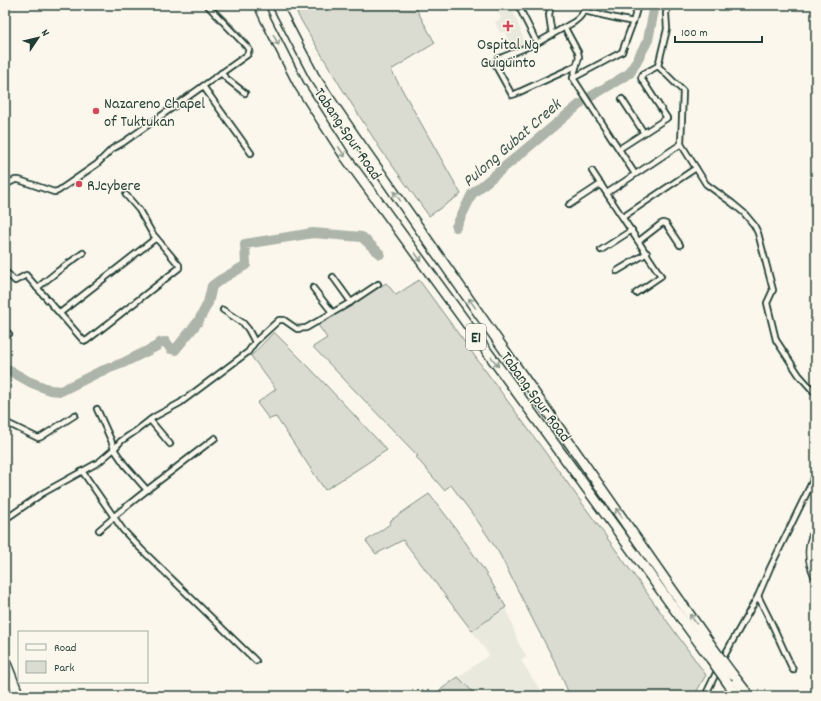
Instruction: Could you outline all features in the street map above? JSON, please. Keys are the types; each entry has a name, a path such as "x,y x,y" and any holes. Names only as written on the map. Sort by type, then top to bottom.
{"highway":[{"name":"Tabang Spur Road","path":"259,5 299,85 344,155 713,655 732,674 749,696"},
{"name":"Tabang Spur Road","path":"277,5 314,76 713,655 728,683 738,696"},
{"path":"816,531 811,545 813,568 816,575"},
{"path":"5,661 18,696"},
{"path":"5,676 12,696"}],"street":[{"path":"5,185 18,180 54,192 58,191 97,164 112,149 247,55 248,50 207,5"},
{"path":"518,5 537,43"},
{"path":"551,5 550,15 552,35"},
{"path":"576,66 515,94 512,94 496,68 496,63 498,60 537,43 565,28 580,18 584,11 585,5"},
{"path":"573,78 622,52 638,5"},
{"path":"619,149 667,118 642,78 643,74 658,66 667,29 666,13 669,5"},
{"path":"584,11 633,22"},
{"path":"565,28 578,52 579,57 573,78 635,174"},
{"path":"658,66 683,92 681,144 706,184 732,203 750,220 758,233 773,290 767,303 776,340 798,375 816,394"},
{"path":"222,73 227,79 245,93"},
{"path":"203,86 251,153"},
{"path":"622,99 644,133"},
{"path":"607,193 681,144"},
{"path":"623,217 696,168"},
{"path":"592,171 661,276 636,293"},
{"path":"569,205 601,184"},
{"path":"5,271 15,281 26,275 83,340 86,341 179,268 179,265 152,233 139,210 126,195"},
{"path":"639,241 660,224 666,224 680,245"},
{"path":"601,250 632,230"},
{"path":"60,313 156,238"},
{"path":"37,288 83,253"},
{"path":"617,271 647,253"},
{"path":"333,277 351,302"},
{"path":"5,517 10,516 43,494 99,462 121,441 150,420 180,403 248,352 255,342 279,320 284,320 297,329 306,328 351,302 378,284"},
{"path":"313,288 332,312"},
{"path":"223,310 243,323 255,342"},
{"path":"97,409 114,449 125,465 147,490"},
{"path":"5,422 38,438 75,415"},
{"path":"150,420 170,444"},
{"path":"99,530 147,490 215,438"},
{"path":"82,471 123,530 256,661"},
{"path":"705,696 737,633 758,596 816,474"},
{"path":"758,596 793,670"}],"shaded area":[{"name":"Ospital Ng Guiguinto","path":"495,5 511,5 526,45 512,50 505,31 500,33 495,22 501,19"},
{"path":"506,607 518,642 527,657 521,660 534,681 546,696 477,696 458,677 489,655 472,631"}],"green space":[{"path":"294,5 414,5 435,43 391,70 461,194 429,216 381,150 299,17"},
{"path":"419,280 706,675 694,696 570,696 556,664 499,553 479,523 451,485 444,490 416,457 418,456 313,347 327,338 318,325 386,283 396,295"},
{"path":"274,332 387,450 325,490 276,417 269,419 257,403 276,389 251,356"},
{"path":"429,494 470,549 506,607 472,631 403,540 376,554 366,541 390,524 391,520"},
{"path":"458,677 477,696 432,696"}],"waterway":[{"path":"129,142 251,56 253,52 245,39 212,5"},
{"name":"Pulong Gubat Creek","path":"590,97 630,73 648,40 655,5"},
{"name":"Pulong Gubat Creek","path":"456,227 472,194 580,104"},
{"path":"118,150 124,146"},
{"path":"81,178 96,167"},
{"name":"Pulong Gubat Creek","path":"5,369 30,382 50,390 61,391 99,372 123,363 157,346 161,342 166,342 171,349 175,350 198,322 208,303 212,286 246,265 245,244 313,233 362,237 380,254"}],"place":[{"name":"Ospital Ng Guiguinto","path":"508,26"},
{"name":"Nazareno Chapel of Tuktukan","path":"96,111"},
{"name":"RJcybere","path":"79,184"}]}
